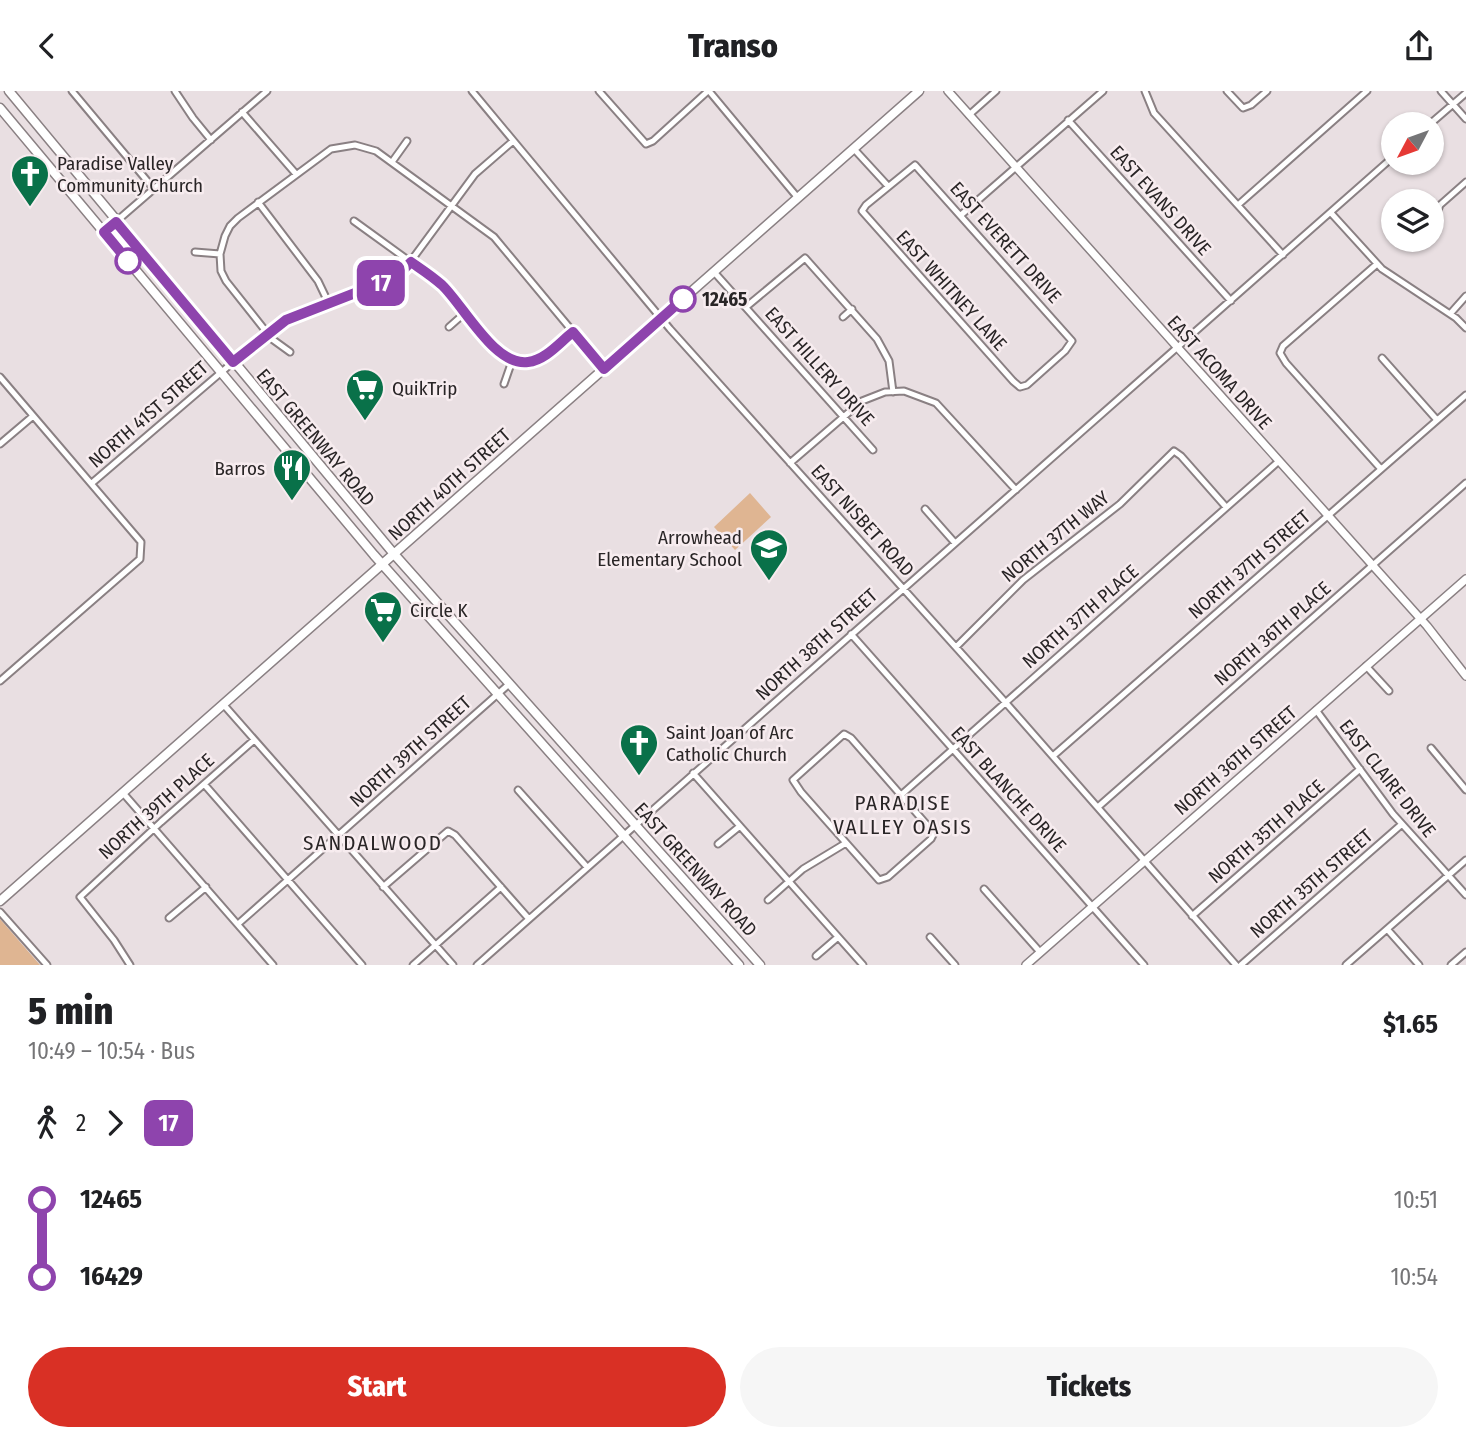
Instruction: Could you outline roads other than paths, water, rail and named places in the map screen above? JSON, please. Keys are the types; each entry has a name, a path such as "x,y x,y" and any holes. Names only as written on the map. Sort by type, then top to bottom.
{"main road":[{"name":"EAST GREENWAY ROAD","path":"9,91 394,554 755,963"},
{"name":"NORTH 40TH STREET","path":"0,901 919,91"},
{"name":"EAST GREENWAY ROAD","path":"0,107 382,565 739,965"},
{"path":"39,154 53,145"},
{"path":"157,295 169,285"},
{"path":"568,774 581,763"}],"street":[{"path":"72,91 154,189"},
{"path":"175,91 211,140"},
{"path":"104,232 267,91"},
{"path":"600,91 646,144 653,141 709,91 798,198"},
{"name":"EAST ACOMA DRIVE","path":"948,91 1420,618 1466,676"},
{"path":"969,115 996,91"},
{"path":"961,215 1103,91"},
{"path":"1144,91 1154,113 1283,255"},
{"path":"1227,91 1243,109 1267,91"},
{"path":"1238,205 1367,91"},
{"path":"1441,91 1466,119"},
{"name":"EAST NISBET ROAD","path":"474,92 662,318 956,646 1236,965"},
{"path":"1444,112 1466,93"},
{"path":"242,112 296,174"},
{"name":"EAST EVANS DRIVE","path":"1068,120 1231,301"},
{"path":"392,162 407,141"},
{"name":"NORTH 41ST STREET","path":"92,483 267,333 286,320 398,275 411,262 475,174 513,141"},
{"path":"290,352 267,333 226,281 221,271 220,254 230,226 258,202 331,149 355,145 376,151 494,237 604,369"},
{"path":"854,149 888,186"},
{"name":"EAST EVERETT DRIVE","path":"888,186 915,165 1073,341"},
{"path":"1177,347 1381,168"},
{"path":"1444,201 1466,182"},
{"name":"EAST WHITNEY LANE","path":"888,186 862,211 1020,387 1027,385 1073,341"},
{"path":"258,202 318,281 329,304"},
{"path":"1331,213 1394,279 1450,314 1466,328"},
{"path":"354,221 441,284 497,350 512,361 526,362 541,357 573,332"},
{"path":"195,252 220,254"},
{"path":"746,307 805,258 872,330 889,361 893,392"},
{"path":"1377,264 1283,346 1280,353 1381,469"},
{"name":"EAST HILLERY DRIVE","path":"714,272 873,450"},
{"path":"1450,314 1466,296"},
{"path":"843,317 852,309"},
{"path":"449,327 466,312"},
{"name":"NORTH 38TH STREET","path":"477,965 1177,347"},
{"path":"1382,358 1437,420"},
{"path":"504,384 512,361"},
{"path":"0,377 141,542 140,559 0,681"},
{"path":"790,463 843,415 872,396 904,391 936,403 1016,490"},
{"name":"NORTH 37TH STREET","path":"1053,757 1466,395"},
{"path":"0,444 33,416"},
{"path":"960,443 968,436"},
{"name":"NORTH 37TH WAY","path":"956,646 1005,596 1120,504 1174,451 1226,507"},
{"name":"NORTH 37TH PLACE","path":"901,795 1279,461"},
{"name":"NORTH 36TH PLACE","path":"1098,807 1466,484"},
{"path":"925,509 955,543"},
{"name":"NORTH 36TH STREET","path":"1026,965 1466,579"},
{"name":"EAST BLANCHE DRIVE","path":"851,634 1144,965"},
{"path":"1366,666 1389,691"},
{"name":"NORTH 39TH STREET","path":"238,924 509,684"},
{"path":"223,704 453,965"},
{"name":"EAST CLAIRE DRIVE","path":"1316,711 1402,824 1466,895"},
{"path":"844,734 851,738 934,833 931,839 888,877 879,880 846,843 793,780 844,734"},
{"name":"NORTH 39TH PLACE","path":"130,965 80,897 254,740"},
{"path":"1431,748 1466,790"},
{"name":"NORTH 35TH PLACE","path":"1192,916 1360,769"},
{"path":"693,773 863,965"},
{"path":"204,784 362,965"},
{"path":"518,790 587,867"},
{"path":"123,793 273,965"},
{"name":"NORTH 35TH STREET","path":"1241,965 1402,824"},
{"path":"718,845 740,826"},
{"path":"383,887 448,831 455,835 529,919"},
{"path":"768,900 803,869 846,843"},
{"path":"1346,965 1466,860"},
{"path":"169,918 206,887"},
{"path":"413,965 501,887"},
{"path":"984,890 1040,952"},
{"path":"0,912 47,965"},
{"path":"1387,929 1419,965"},
{"path":"816,956 838,936"},
{"path":"930,937 955,965"},
{"path":"1451,965 1466,952"}],"place":[{"name":"Paradise Valley Community Church","path":"30,208"},
{"name":"12465","path":"683,299"},
{"name":"QuikTrip","path":"365,422"},
{"name":"Barros","path":"292,502"},
{"name":"Arrowhead Elementary School","path":"769,582"},
{"name":"Circle K","path":"383,644"},
{"name":"Saint Joan of Arc Catholic Church","path":"639,777"}],"district":[{"name":"PARADISE VALLEY OASIS","path":"903,815"},
{"name":"SANDALWOOD","path":"373,843"}]}
